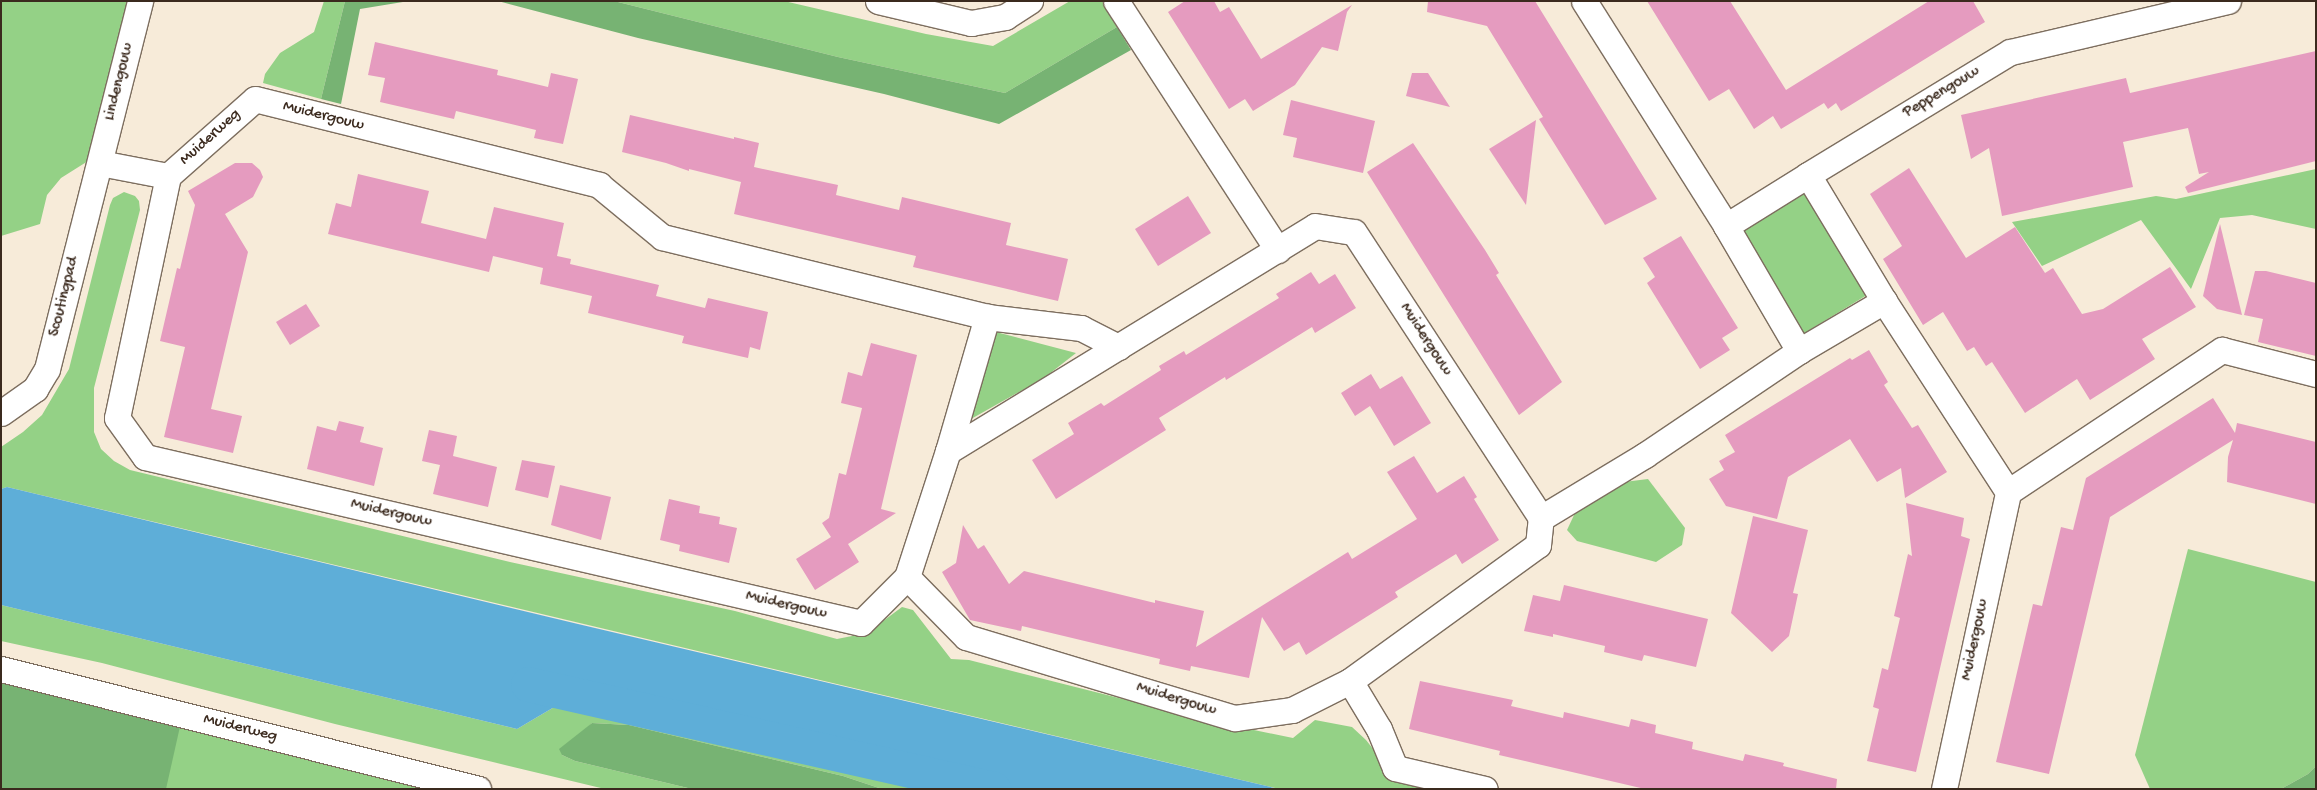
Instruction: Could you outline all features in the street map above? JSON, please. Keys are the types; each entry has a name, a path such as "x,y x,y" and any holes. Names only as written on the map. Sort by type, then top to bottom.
{"street":[{"name":"Lindengouw","path":"100,163 140,1"},
{"path":"878,1 971,22 1005,17 1030,1"},
{"path":"1116,1 1278,250"},
{"path":"1584,1 1726,226 1799,351"},
{"name":"Peppengouw","path":"1808,174 2010,52 2228,1"},
{"name":"Muidergouw","path":"255,99 599,185 662,237 987,318 1081,328 1118,347"},
{"name":"Muiderweg","path":"168,176 255,99"},
{"path":"100,163 168,176"},
{"name":"Scoutingpad","path":"1,413 35,389 47,369 100,163"},
{"path":"1726,226 1808,174 1884,301 2008,492 2222,350 2316,374"},
{"name":"Muidergouw","path":"168,176 117,418 145,457 861,623 907,577 948,451 987,318"},
{"name":"Muidergouw","path":"907,577 966,637 1236,718 1292,710 1350,681 1538,545 1541,518 1354,232 1315,226 948,451"},
{"path":"1541,518 1645,455 1799,351 1884,301"},
{"name":"Muidergouw","path":"1944,789 2008,492"},
{"name":"Muiderweg","path":"1,669 478,789"},
{"path":"1350,681 1379,729 1395,768 1485,789"}],"green space":[{"path":"1,1 128,1 88,161 61,178 47,195 40,224 1,236"},
{"path":"324,1 345,1 321,99 263,83 265,74 280,53 314,32"},
{"path":"345,1 409,1 360,9 341,104 321,99"},
{"path":"498,1 614,1 838,57 1005,93 1117,27 1131,50 999,124 884,94 638,38"},
{"path":"614,1 784,1 926,34 993,46 1070,1 1102,1 1117,27 1005,93 838,57"},
{"path":"2316,169 2316,229 2252,215 2220,218 2191,289 2141,220 2042,266 2012,222 2156,196 2176,199"},
{"path":"1803,191 1867,295 1803,334 1740,230"},
{"path":"124,192 135,196 139,201 140,210 94,388 94,432 101,449 114,461 130,470 510,562 735,611 837,639 867,633 902,607 913,610 951,659 969,660 1210,721 1293,738 1315,720 1352,727 1366,740 1388,768 1471,789 1279,789 7,487 1,489 1,447 23,432 42,415 69,369 110,205 113,198"},
{"path":"996,332 1076,353 1044,378 971,419 989,340"},
{"path":"1648,479 1685,528 1682,545 1656,562 1577,541 1567,530 1575,513 1624,482"},
{"path":"2188,549 2316,582 2316,766 2308,774 2281,789 2150,789 2135,755"},
{"path":"1,605 517,729 578,693 688,712 1009,789 882,789 843,776 629,725 592,723 562,755 575,761 692,789 605,789 335,724 102,663 1,641"},
{"path":"1,679 181,722 166,789 1,789"},
{"path":"181,722 432,789 122,789"},
{"path":"592,723 629,725 843,776 882,789 692,789 575,761 562,755 559,749"},
{"path":"2316,766 2316,789 2281,789 2308,774"}],"water":[{"path":"7,487 1279,789 1009,789 688,712 578,693 517,729 1,605 1,489"}],"building":[{"path":"1185,1 1214,1 1220,12 1229,7 1261,59 1352,5 1347,12 1338,51 1322,47 1295,85 1253,111 1245,99 1229,109 1168,12"},
{"path":"1428,1 1535,1 1657,199 1605,225 1539,119 1543,117 1487,26 1427,12"},
{"path":"1647,1 1730,1 1786,90 1929,1 1973,1 1985,22 1841,111 1836,103 1828,109 1824,103 1781,129 1773,116 1754,129 1729,89 1709,101"},
{"path":"375,42 498,70 497,75 548,87 551,73 578,79 563,144 534,138 536,130 456,111 454,119 380,102 385,78 368,75"},
{"path":"2316,51 2316,161 2188,193 2185,187 2209,172 2199,174 2188,128 2123,142 2133,187 2002,216 1989,148 1971,159 1961,115 2126,78 2130,93"},
{"path":"1412,73 1428,73 1450,107 1406,96"},
{"path":"1291,100 1375,121 1363,173 1293,157 1297,138 1283,135"},
{"path":"630,115 759,143 754,167 838,185 836,195 899,210 902,197 1011,223 1006,245 1068,259 1058,301 913,267 916,256 734,214 741,182 689,169 689,171 622,152"},
{"path":"1536,120 1526,205 1489,149"},
{"path":"1413,143 1485,250 1499,273 1496,275 1562,382 1519,415 1367,172"},
{"path":"235,163 252,163 260,170 263,177 253,197 225,214 248,252 211,409 242,416 233,453 164,437 185,347 160,341 177,268 180,269 195,205 188,191"},
{"path":"1909,168 1966,258 2015,227 2045,273 2053,268 2082,314 2103,309 2170,267 2196,307 2142,339 2155,359 2090,400 2077,379 2025,413 1992,362 1986,366 1974,347 1967,351 1943,312 1923,325 1883,259 1902,246 1870,194"},
{"path":"358,174 429,191 421,223 486,239 494,207 564,223 557,256 571,259 570,264 659,285 656,296 705,308 708,298 768,312 760,350 750,347 748,358 682,343 684,336 588,313 592,296 540,284 543,268 493,256 489,272 328,234 336,203 351,207"},
{"path":"1188,196 1211,233 1158,266 1135,229"},
{"path":"2220,224 2242,315 2217,309 2203,296"},
{"path":"1681,236 1738,328 1722,338 1730,350 1700,369 1647,283 1655,277 1643,258"},
{"path":"2255,271 2266,271 2316,283 2316,356 2258,342 2263,319 2244,315"},
{"path":"1311,272 1319,284 1335,274 1356,308 1315,333 1312,327 1226,380 1225,377 1159,418 1166,430 1056,499 1032,460 1074,434 1068,423 1101,403 1104,406 1161,370 1159,366 1184,351 1186,355 1279,298 1276,294"},
{"path":"306,304 320,326 290,345 276,322"},
{"path":"871,343 917,355 881,509 896,513 848,544 859,562 815,590 796,559 831,537 822,523 829,518 839,473 846,475 862,408 841,403 848,372 862,376"},
{"path":"1869,350 1888,382 1884,385 1912,428 1918,425 1947,472 1905,498 1901,468 1877,482 1850,439 1788,477 1777,519 1726,506 1709,479 1724,470 1719,461 1735,452 1725,435 1850,358 1852,360"},
{"path":"1371,374 1380,389 1402,376 1431,423 1394,446 1370,406 1355,416 1341,393"},
{"path":"2213,398 2235,433 2237,423 2316,442 2316,504 2227,482 2228,457 2233,440 2110,517 2049,774 1996,762 2033,604 2042,606 2061,527 2073,530 2086,478"},
{"path":"339,421 364,427 360,442 383,448 374,486 307,469 317,426 336,431"},
{"path":"429,430 457,436 453,456 497,467 488,507 433,494 440,465 422,461"},
{"path":"1414,456 1437,493 1464,476 1477,497 1474,499 1499,540 1462,564 1456,554 1395,592 1398,597 1306,655 1299,642 1284,651 1262,617 1249,678 1191,666 1190,671 1159,664 1160,659 1022,626 1021,631 970,620 942,572 956,563 963,525 978,549 984,545 1009,584 1024,571 1155,603 1155,600 1204,611 1196,647 1348,552 1352,559 1417,519 1387,472"},
{"path":"522,460 555,466 548,498 515,490"},
{"path":"560,485 611,497 601,540 551,525"},
{"path":"669,499 700,506 699,513 720,517 719,524 737,528 729,563 679,551 680,545 660,540"},
{"path":"1906,503 1964,518 1961,536 1970,539 1916,772 1867,761 1879,709 1873,707 1882,668 1888,670 1900,618 1894,616 1908,554 1912,556"},
{"path":"1753,516 1808,530 1793,593 1798,594 1789,636 1772,652 1731,613"},
{"path":"1564,585 1708,619 1696,667 1644,655 1642,661 1604,652 1605,646 1553,634 1553,637 1524,631 1533,595 1560,601"},
{"path":"1420,681 1513,700 1511,706 1563,718 1564,712 1629,727 1631,719 1656,725 1655,733 1693,742 1692,749 1743,761 1745,754 1784,763 1783,766 1837,779 1836,789 1645,789 1499,755 1500,751 1409,729"}],"waterway":[{"path":"528,684 993,789"}]}
